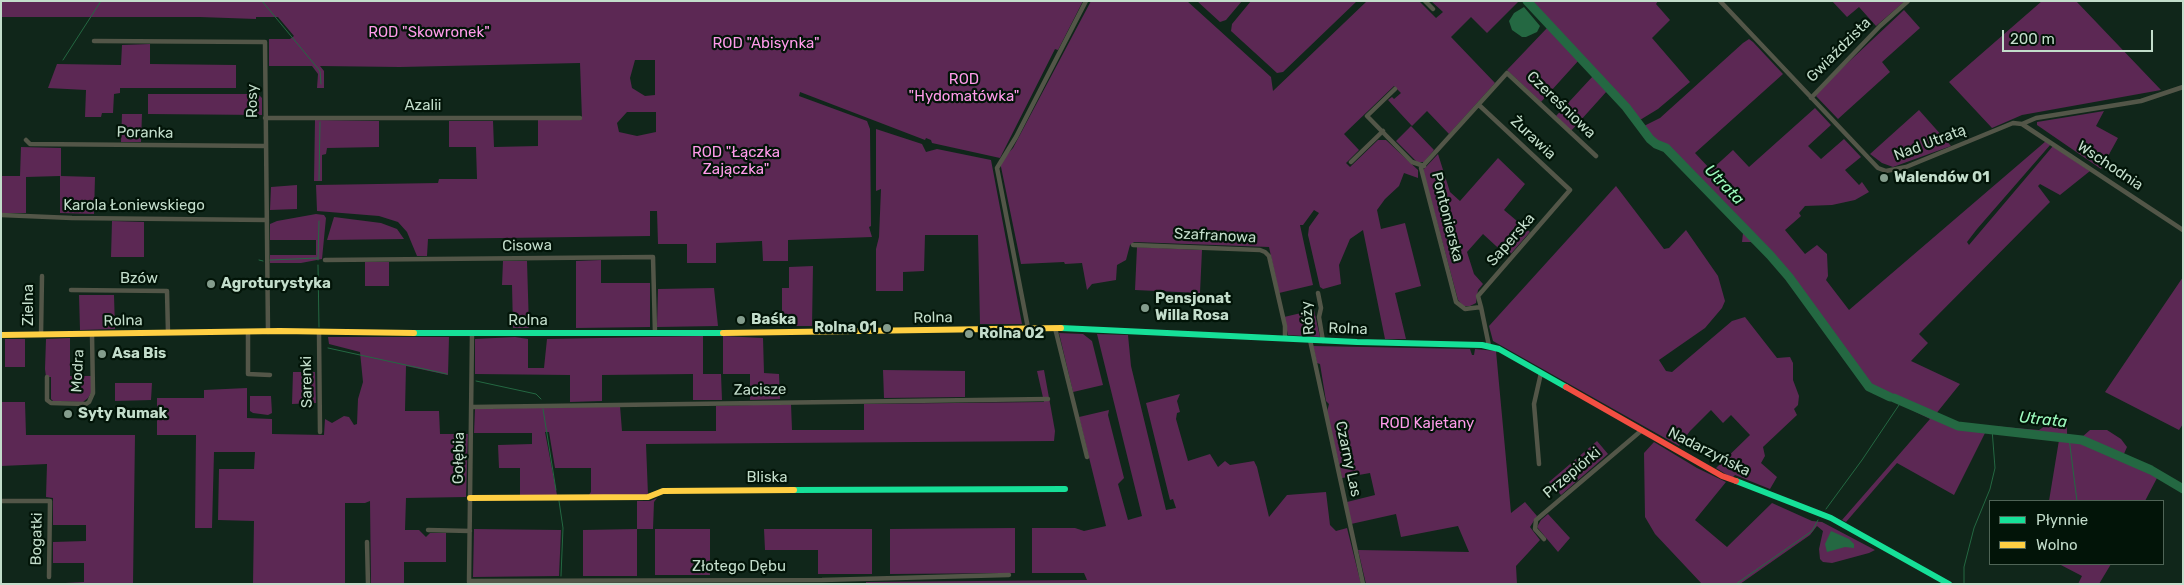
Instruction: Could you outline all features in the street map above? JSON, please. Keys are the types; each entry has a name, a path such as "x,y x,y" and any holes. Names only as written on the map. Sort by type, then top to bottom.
{"street":[{"path":"1028,328 997,168 1016,137 1086,1"},
{"path":"1425,1 1433,9"},
{"name":"Nad Utratą","path":"1720,1 1878,168 1886,171 1906,167 2013,123 2022,124 2036,118 2141,101 2183,87"},
{"name":"Gwiaździsta","path":"1810,98 1880,26 1908,1"},
{"name":"Rosy","path":"94,40 264,42 268,332"},
{"name":"Pontonierska","path":"1481,308 1465,309 1456,302 1421,173 1424,166 1508,73"},
{"name":"Czereśniowa","path":"1508,73 1596,156"},
{"path":"1395,89 1367,116 1412,162 1424,166"},
{"name":"Żurawia","path":"1479,105 1570,190"},
{"name":"Azalii","path":"265,118 580,118"},
{"name":"Wschodnia","path":"2022,124 2183,230"},
{"path":"1351,162 1382,131"},
{"name":"Poranka","path":"26,140 30,144 265,146"},
{"name":"Saperska","path":"1481,308 1478,296 1570,190"},
{"name":"Karola Łoniewskiego","path":"1,215 64,218 267,220"},
{"name":"Szafranowa","path":"1133,245 1260,250 1265,252 1269,256 1285,326 1285,338"},
{"name":"Cisowa","path":"325,260 653,257 655,333"},
{"name":"Zielna","path":"41,335 42,276"},
{"name":"Bzów","path":"71,290 167,291 168,333"},
{"name":"Róży","path":"1318,292 1321,308 1319,317 1323,341"},
{"path":"1481,308 1490,346"},
{"path":"1055,328 1087,456"},
{"name":"Rolna","path":"1,335 248,332 874,332 1055,328 1323,341 1490,346"},
{"path":"248,332 248,374 270,375"},
{"name":"Sarenki","path":"319,332 320,432"},
{"name":"Gołębia","path":"469,582 472,333"},
{"name":"Modra","path":"47,377 47,400 50,403 86,404 89,402 93,393 92,334"},
{"name":"Czarny Las","path":"1310,340 1363,584"},
{"name":"Nadarzyńska","path":"1490,346 1500,349 1722,476 1830,518 1949,584"},
{"path":"1539,464 1534,404 1541,373"},
{"name":"Zacisze","path":"472,407 1048,399"},
{"name":"Przepiórki","path":"1544,539 1536,529 1536,520 1642,430"},
{"name":"Bliska","path":"470,498 648,497 663,491 1065,490"},
{"name":"Bogatki","path":"1,501 50,501 49,576"},
{"path":"428,530 470,530"},
{"path":"366,542 368,584"},
{"name":"Złotego Dębu","path":"469,582 822,580 1009,575"}],"green space":[{"path":"1,1 1083,1 1058,50 1055,49 1000,158 932,143 931,140 926,138 925,140 800,92 799,96 867,121 870,129 871,226 869,227 872,237 788,240 788,261 763,261 762,241 716,243 716,263 687,263 687,244 658,244 657,211 650,211 650,236 428,239 427,256 417,256 407,232 398,222 379,216 317,211 316,185 438,183 439,179 477,179 476,147 449,147 449,121 493,121 494,147 538,146 538,120 582,119 580,63 400,67 320,66 324,71 324,88 317,88 318,74 312,66 269,66 269,39 290,39 294,36 278,17 256,17 256,19 200,17 1,17","holes":["635,60 655,60 655,95 645,96 632,88 630,78","627,112 656,112 656,132 637,136 619,132 617,123"]},
{"path":"1091,1 1187,1 1271,77 1273,91 1367,1 1419,1 1436,18 1443,12 1431,1 1519,1 1487,33 1471,17 1451,37 1495,83 1449,134 1427,111 1412,126 1388,100 1392,97 1394,99 1401,93 1394,86 1344,134 1359,150 1346,163 1350,167 1378,140 1386,140 1418,170 1418,178 1404,173 1399,186 1385,199 1377,210 1381,229 1405,223 1421,286 1395,293 1406,339 1385,339 1363,230 1350,239 1339,265 1341,284 1323,289 1320,287 1308,235 1309,227 1319,213 1314,210 1303,225 1300,225 1313,285 1279,293 1269,247 1134,242 1130,245 1126,260 1117,265 1116,280 1092,284 1087,290 1082,263 1021,264 1000,162 1013,148"},
{"path":"1197,1 1242,1 1226,20 1220,22"},
{"path":"1251,1 1357,1 1283,72 1277,73 1231,31 1232,24"},
{"path":"1523,1 1658,1 1656,4 1670,20 1652,38 1690,82 1658,109 1640,120 1644,126 1660,118 1743,43 1749,39 1753,42 1783,74 1695,153 1711,170 1733,150 1749,167 1815,108 1831,125 1808,146 1821,159 1844,139 1861,157 1845,170 1859,185 1862,182 1869,192 1855,200 1832,205 1805,206 1799,213 1801,216 1785,230 1805,254 1817,245 1827,254 1828,276 1826,280 1849,310 2046,141 2051,144 1977,229 1967,242 1969,245 2053,146 2090,171 2060,195 2040,184 2038,186 2050,202 1919,334 1928,343 1911,361 1960,384 1935,415 1958,423 2039,430 2060,416 2067,424 2067,434 2082,437 2090,430 2107,430 2121,439 2127,447 2123,456 2183,487 2183,492 2157,478 2146,500 2049,500 2059,440 2028,435 1985,433 1954,495 1897,463 1846,522 1842,520 1930,419 1868,388 1787,279 1760,249 1751,242 1742,242 1743,233 1668,153 1651,144 1636,123 1607,91 1571,131 1556,116 1593,76 1579,60 1541,102 1507,70 1547,28"},
{"path":"1832,1 1905,1 1876,26 1859,7 1847,17"},
{"path":"2042,1 2076,1 2161,90 2022,115 1992,128 1949,82"},
{"path":"1904,10 1920,28 1882,62 1890,72 1838,119 1816,96 1823,86"},
{"path":"150,44 150,64 236,65 236,88 120,88 120,93 114,94 113,113 102,113 101,117 85,117 86,90 48,88 57,64 121,65 122,45"},
{"path":"148,94 258,94 262,98 262,115 148,114"},
{"path":"1919,110 1951,146 1893,167 1882,163 1870,154"},
{"path":"2104,111 2096,126 2118,138 2101,169 2037,125 2037,122"},
{"path":"122,114 142,114 141,142 121,142"},
{"path":"315,120 379,121 379,147 327,148 326,154 322,155 322,181 314,181"},
{"path":"1411,126 1434,150 1424,162 1417,162 1396,141"},
{"path":"876,129 922,144 926,152 937,149 991,160 1022,324 980,324 978,235 925,235 924,271 903,272 903,291 876,291 876,249 879,237 881,189 876,191"},
{"path":"21,147 61,148 61,176 95,177 94,214 60,213 60,176 26,177 26,213 1,213 1,176 20,176"},
{"path":"1438,154 1450,192 1460,201 1498,158 1525,184 1504,210 1530,232 1508,257 1483,234 1467,252 1474,274 1483,284 1478,290 1476,303 1470,306 1463,306 1458,300 1423,170"},
{"path":"297,185 297,209 270,210 271,187"},
{"path":"1616,186 1664,249 1669,248 1686,230 1718,276 1725,301 1722,308 1705,328 1659,360 1666,371 1672,372 1732,321 1745,317 1777,358 1790,357 1793,363 1793,380 1799,396 1798,405 1794,409 1797,415 1763,447 1765,456 1761,463 1777,477 1770,489 1735,475 1732,478 1716,468 1750,435 1731,415 1723,423 1711,410 1690,431 1679,446 1493,341 1489,326"},
{"path":"316,214 324,215 326,218 322,259 301,263 270,263 270,255 316,255 316,240 270,240 270,224"},
{"path":"334,217 381,223 397,229 404,239 327,240"},
{"path":"112,221 144,222 144,257 111,257"},
{"path":"1137,247 1202,250 1200,293 1135,290"},
{"path":"601,260 601,283 650,283 650,327 576,328 576,261"},
{"path":"503,261 527,261 529,328 513,328 512,285 502,285"},
{"path":"365,262 389,262 389,286 365,286"},
{"path":"813,266 812,326 782,326 782,288 789,288 789,267"},
{"path":"2183,277 2183,424 2179,430 2105,392"},
{"path":"714,288 718,326 657,327 658,289"},
{"path":"79,295 114,295 115,329 80,330"},
{"path":"1314,310 1320,337 1288,335 1284,317"},
{"path":"1059,333 1083,334 1092,341 1103,385 1073,392"},
{"path":"1097,334 1128,335 1131,366 1166,510 1176,508 1173,499 1170,500 1146,403 1180,394 1177,401 1180,412 1177,413 1176,419 1188,461 1210,454 1218,467 1225,461 1230,465 1254,461 1269,517 1287,495 1326,492 1330,525 1336,531 1347,528 1361,584 866,584 866,582 1087,580 1084,573 1032,573 1032,528 1075,528 1084,531 1106,526 1079,417 1109,410 1108,415 1124,478 1118,484 1128,520 1142,516"},
{"path":"703,336 703,374 721,374 722,400 693,400 693,374 602,375 602,401 570,402 570,375 475,374 475,339 515,337 528,339 528,368 544,368 547,339"},
{"path":"723,336 763,338 764,373 779,374 780,399 750,400 750,374 723,374"},
{"path":"328,337 449,337 448,375 406,366 405,411 439,411 440,434 468,434 466,497 406,498 405,530 419,530 426,537 430,533 446,533 446,562 404,562 404,584 371,584 370,501 365,503 345,503 345,584 253,584 254,521 218,520 219,469 254,469 255,452 214,452 212,528 195,528 196,435 157,435 157,398 204,398 204,390 247,388 247,418 272,419 272,434 324,435 325,419 332,423 344,416 349,417 354,425 357,424 358,399 363,382 360,352 329,344"},
{"path":"70,338 70,376 91,376 91,393 83,402 53,401 51,399 51,377 46,377 46,339"},
{"path":"5,339 25,339 25,367 5,367"},
{"name":"ROD Kajetany","path":"1313,346 1470,349 1472,355 1474,355 1475,349 1496,351 1511,513 1525,502 1537,516 1530,527 1540,540 1516,566 1517,584 1366,584 1358,550 1469,552 1458,526 1401,537 1396,514 1351,524 1347,502 1375,495 1370,473 1342,478 1327,412 1329,404 1326,401 1320,364 1317,363"},
{"path":"883,370 965,371 965,397 884,398"},
{"path":"1044,370 1055,431 1054,441 646,444 648,495 588,496 591,492 591,468 555,468 549,432 545,432 557,495 520,496 520,468 499,468 498,445 532,444 532,433 474,433 475,409 620,406 622,431 716,431 716,406 791,404 792,430 864,430 864,404 1044,402 1037,371"},
{"path":"293,372 315,372 316,403 292,404"},
{"path":"115,383 152,383 151,400 115,401"},
{"path":"250,396 271,396 272,413 268,415 250,411"},
{"path":"1,402 25,402 26,435 135,435 133,584 46,584 84,582 84,563 53,563 53,542 86,541 86,525 53,525 53,498 46,497 47,464 1,466"},
{"path":"1597,441 1608,454 1561,495 1549,482"},
{"path":"1654,442 1697,468 1726,482 1695,520 1727,547 1772,503 1812,521 1822,522 1875,550 1832,563 1823,562 1820,559 1819,549 1823,531 1817,526 1810,535 1740,584 1702,584 1655,534 1645,517 1644,453"},
{"path":"657,498 654,502 653,529 637,529 637,501 650,501"},
{"path":"1548,514 1570,538 1558,552 1537,527"},
{"path":"1015,528 1015,573 890,574 890,529"},
{"path":"474,529 561,530 559,576 473,577"},
{"path":"637,529 637,576 583,576 583,530"},
{"path":"655,529 710,529 710,575 655,575"},
{"path":"764,529 872,529 872,574 818,574 818,550 765,550"},
{"path":"2061,565 2110,565 2099,584 2078,584 2082,576"}],"shaded area":[{"path":"1524,7 1540,26 1537,32 1522,37 1512,30 1509,21 1514,13"},
{"path":"1831,531 1849,539 1854,544 1854,548 1845,547 1827,552 1825,544"}],"waterway":[{"path":"63,60 101,1"},
{"path":"262,1 320,71 321,84"},
{"name":"Utrata","path":"1527,1 1626,107 1650,139 1666,148 1770,255 1789,277 1869,387 1890,397"},
{"path":"319,180 320,122"},
{"path":"318,260 319,221"},
{"path":"270,260 318,258"},
{"path":"259,260 263,261"},
{"path":"318,265 319,327"},
{"path":"328,348 447,374"},
{"path":"476,381 536,394 541,399"},
{"name":"Utrata","path":"1894,398 1958,426 2082,440 2151,470 2183,489"},
{"path":"1826,509 1901,402"},
{"path":"543,409 556,490"},
{"path":"1964,584 1964,567 1974,528 1990,489 1995,468 1992,429"},
{"path":"2069,438 2077,500"},
{"path":"559,501 563,528 561,576"},
{"path":"1736,584 1812,531 1818,520"}],"traffic: fast":[{"path":"1061,328 1357,342 1482,345 1499,349 1566,387"},
{"path":"414,333 723,333"},
{"path":"1736,481 1831,518 1949,584"},
{"path":"794,490 1065,489"}],"traffic: slow":[{"path":"723,333 1061,328"},
{"path":"1,335 280,331 414,333"},
{"path":"470,498 648,497 663,491 794,490"}],"traffic: jam":[{"path":"1566,387 1722,476 1736,481"}],"place":[{"name":"Walendów 01","path":"1884,178"},
{"name":"Agroturystyka","path":"211,284"},
{"name":"Pensjonat Willa Rosa","path":"1145,308"},
{"name":"Baśka","path":"741,320"},
{"name":"Rolna 01","path":"887,328"},
{"name":"Rolna 02","path":"969,334"},
{"name":"Asa Bis","path":"102,354"},
{"name":"Syty Rumak","path":"68,414"}],"park label":[{"name":"ROD \"Skowronek\"","path":"429,33"},
{"name":"ROD \"Abisynka\"","path":"766,44"},
{"name":"ROD \"Hydomatówka\"","path":"964,88"},
{"name":"ROD \"Łączka Zajączka\"","path":"736,162"}]}
